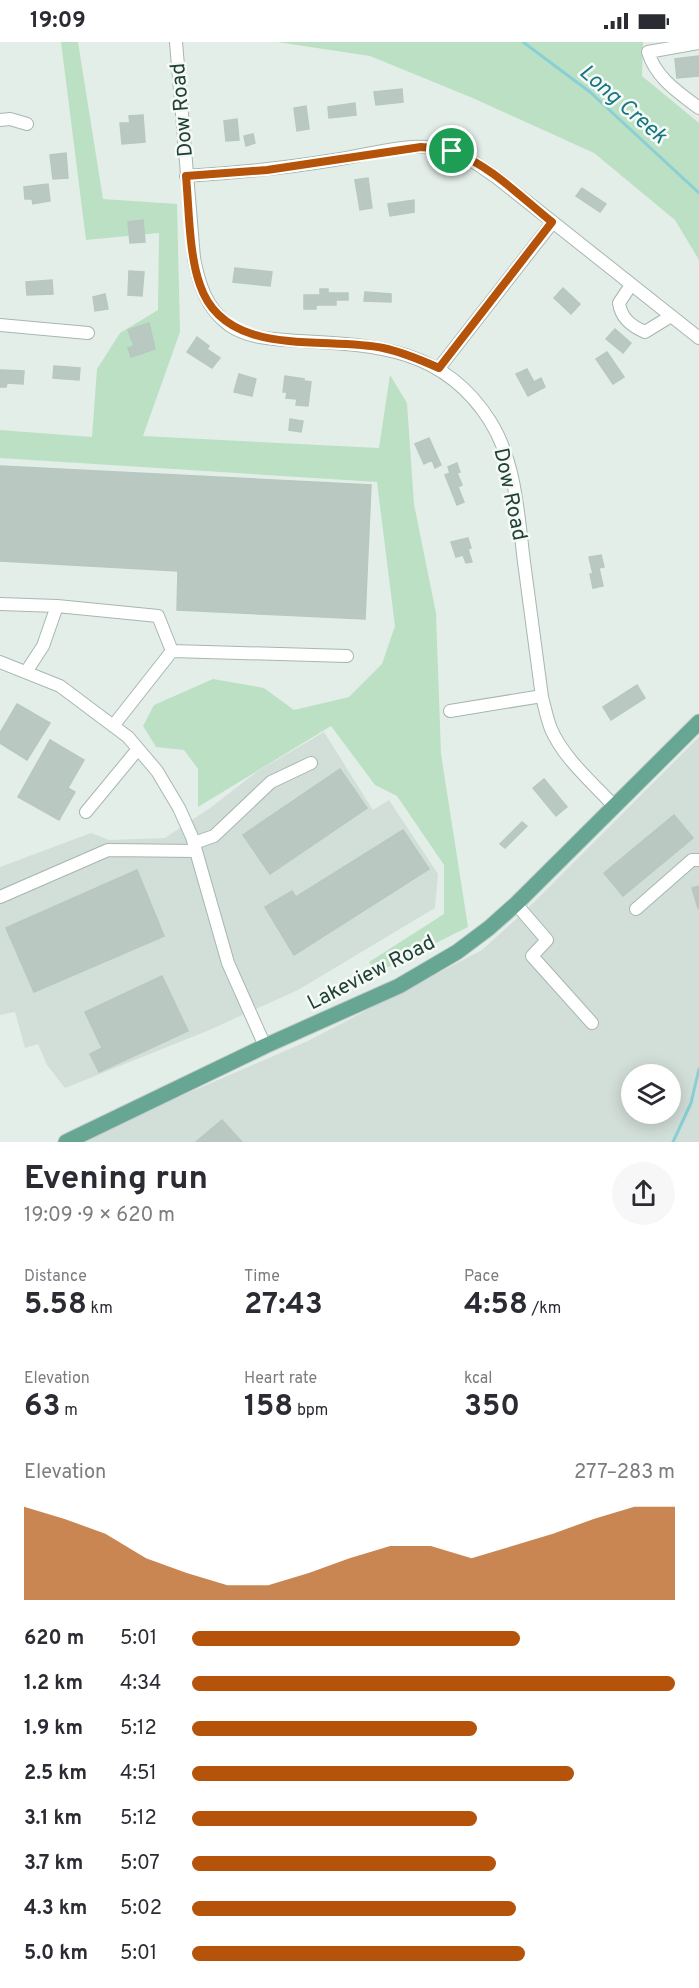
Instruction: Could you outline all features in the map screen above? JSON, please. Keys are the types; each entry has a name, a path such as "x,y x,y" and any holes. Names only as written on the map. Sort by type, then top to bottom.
{"main road":[{"name":"Lakeview Road","path":"66,1142 265,1046 399,986 457,952 489,928 516,903 699,722"}],"street":[{"name":"Dow Road","path":"176,42 193,247 198,280 203,295 228,324 249,335 382,348 403,353 439,368 466,390 493,425 504,451 516,501 542,696 549,722 558,741 614,806"},
{"path":"699,43 648,52 662,78 699,108"},
{"path":"0,120 10,118 27,124"},
{"path":"186,176 277,168 411,148 439,148 452,151 496,177 699,338"},
{"path":"439,368 552,222"},
{"path":"631,285 619,303 626,320 645,332 671,316"},
{"path":"0,325 88,333"},
{"path":"0,604 57,606 158,616 172,651"},
{"path":"26,672 43,646 57,606"},
{"path":"172,651 347,656"},
{"path":"113,726 172,651"},
{"path":"0,662 60,686 128,737 163,780 179,808 195,847 228,963 265,1046"},
{"path":"450,711 542,696"},
{"path":"86,812 138,749"},
{"path":"0,897 108,850 195,847 214,836 271,782 311,763"},
{"path":"636,909 692,860 699,860"},
{"path":"516,903 547,940 532,956 592,1023"}],"shaded area":[{"path":"324,732 373,810 389,800 438,874 435,908 298,990 207,1031 65,1088 47,1065 38,1044 25,1048 15,1012 0,1015 0,867 91,833 109,840 165,838 210,808 258,771"},
{"path":"699,737 699,1142 75,1142 308,1041 482,950 525,911"}],"green space":[{"path":"61,42 78,42 103,199 177,204 180,332 143,436 379,448 390,375 407,403 414,504 436,613 441,754 468,927 376,973 369,962 444,914 444,865 397,796 375,785 331,726 198,807 198,769 184,750 156,747 143,726 154,705 213,679 264,688 294,710 349,697 382,664 395,626 377,482 0,458 0,430 92,437 97,369 120,333 158,310 159,233 86,240"},
{"path":"277,42 643,42 642,76 699,123 699,260 675,220 594,153 475,99 370,56"}],"building":[{"path":"699,56 699,76 677,78 675,59"},
{"path":"402,89 403,102 376,105 374,92"},
{"path":"355,103 356,115 329,118 328,107"},
{"path":"306,106 309,129 297,131 294,108"},
{"path":"143,115 145,142 122,144 120,123 130,123 129,116"},
{"path":"237,119 239,140 226,141 224,121"},
{"path":"253,134 255,143 246,146 244,136"},
{"path":"66,153 68,178 53,179 50,155"},
{"path":"368,178 372,208 360,210 355,180"},
{"path":"48,184 50,201 33,204 32,199 25,199 24,187"},
{"path":"582,188 606,204 600,212 576,196"},
{"path":"414,200 414,212 390,216 388,204"},
{"path":"143,220 145,242 130,243 128,222"},
{"path":"235,268 272,272 270,286 233,282"},
{"path":"129,271 144,272 142,296 128,295"},
{"path":"52,280 53,294 27,295 26,282"},
{"path":"563,288 580,304 571,314 554,298"},
{"path":"320,289 328,289 328,293 348,293 348,300 336,300 336,305 316,305 316,309 304,309 304,295 320,295"},
{"path":"365,292 391,294 391,302 364,301"},
{"path":"105,294 108,309 95,311 93,297"},
{"path":"149,323 155,349 131,357 128,348 134,346 128,330"},
{"path":"615,329 631,343 623,353 606,339"},
{"path":"197,337 209,346 207,349 220,358 212,368 187,352"},
{"path":"607,352 624,377 613,384 596,359"},
{"path":"54,366 80,368 79,380 53,378"},
{"path":"527,369 534,382 541,378 545,387 528,396 516,374"},
{"path":"0,370 24,371 23,384 7,383 6,387 0,387"},
{"path":"239,374 256,379 252,396 234,392"},
{"path":"285,376 311,382 308,406 296,405 297,399 286,398 287,392 283,392"},
{"path":"290,419 303,421 301,432 289,430"},
{"path":"429,438 441,465 435,468 432,460 424,464 415,444"},
{"path":"457,463 460,472 457,473 462,485 458,487 464,502 457,505 445,475 450,473 448,467"},
{"path":"0,466 371,485 365,619 177,610 178,571 0,561"},
{"path":"468,538 471,548 468,549 472,562 466,563 463,555 456,557 451,542"},
{"path":"601,555 604,567 599,568 603,586 593,588 589,557"},
{"path":"637,685 645,698 611,720 603,707"},
{"path":"17,704 50,723 27,760 0,743 0,733"},
{"path":"50,740 84,760 68,788 75,792 59,820 18,797"},
{"path":"340,769 367,808 270,874 243,835"},
{"path":"544,779 567,807 556,816 533,788"},
{"path":"674,815 693,838 623,896 604,873"},
{"path":"522,822 527,826 505,848 500,844"},
{"path":"403,830 429,869 294,955 265,907 292,891 296,897"},
{"path":"137,870 164,936 34,992 6,928"},
{"path":"699,886 699,907 698,908 692,888"},
{"path":"162,976 188,1031 99,1072 90,1054 102,1048 85,1012"},
{"path":"222,1120 242,1142 196,1142"}],"waterway":[{"name":"Long Creek","path":"523,42 590,92 699,193"},
{"path":"673,1142 691,1103 699,1069"}],"route":[{"path":"421,147 452,151 463,155 496,177 552,222 439,368 403,353 382,348 276,340 249,335 221,319 203,295 194,258 186,176 267,170 421,147"}]}
